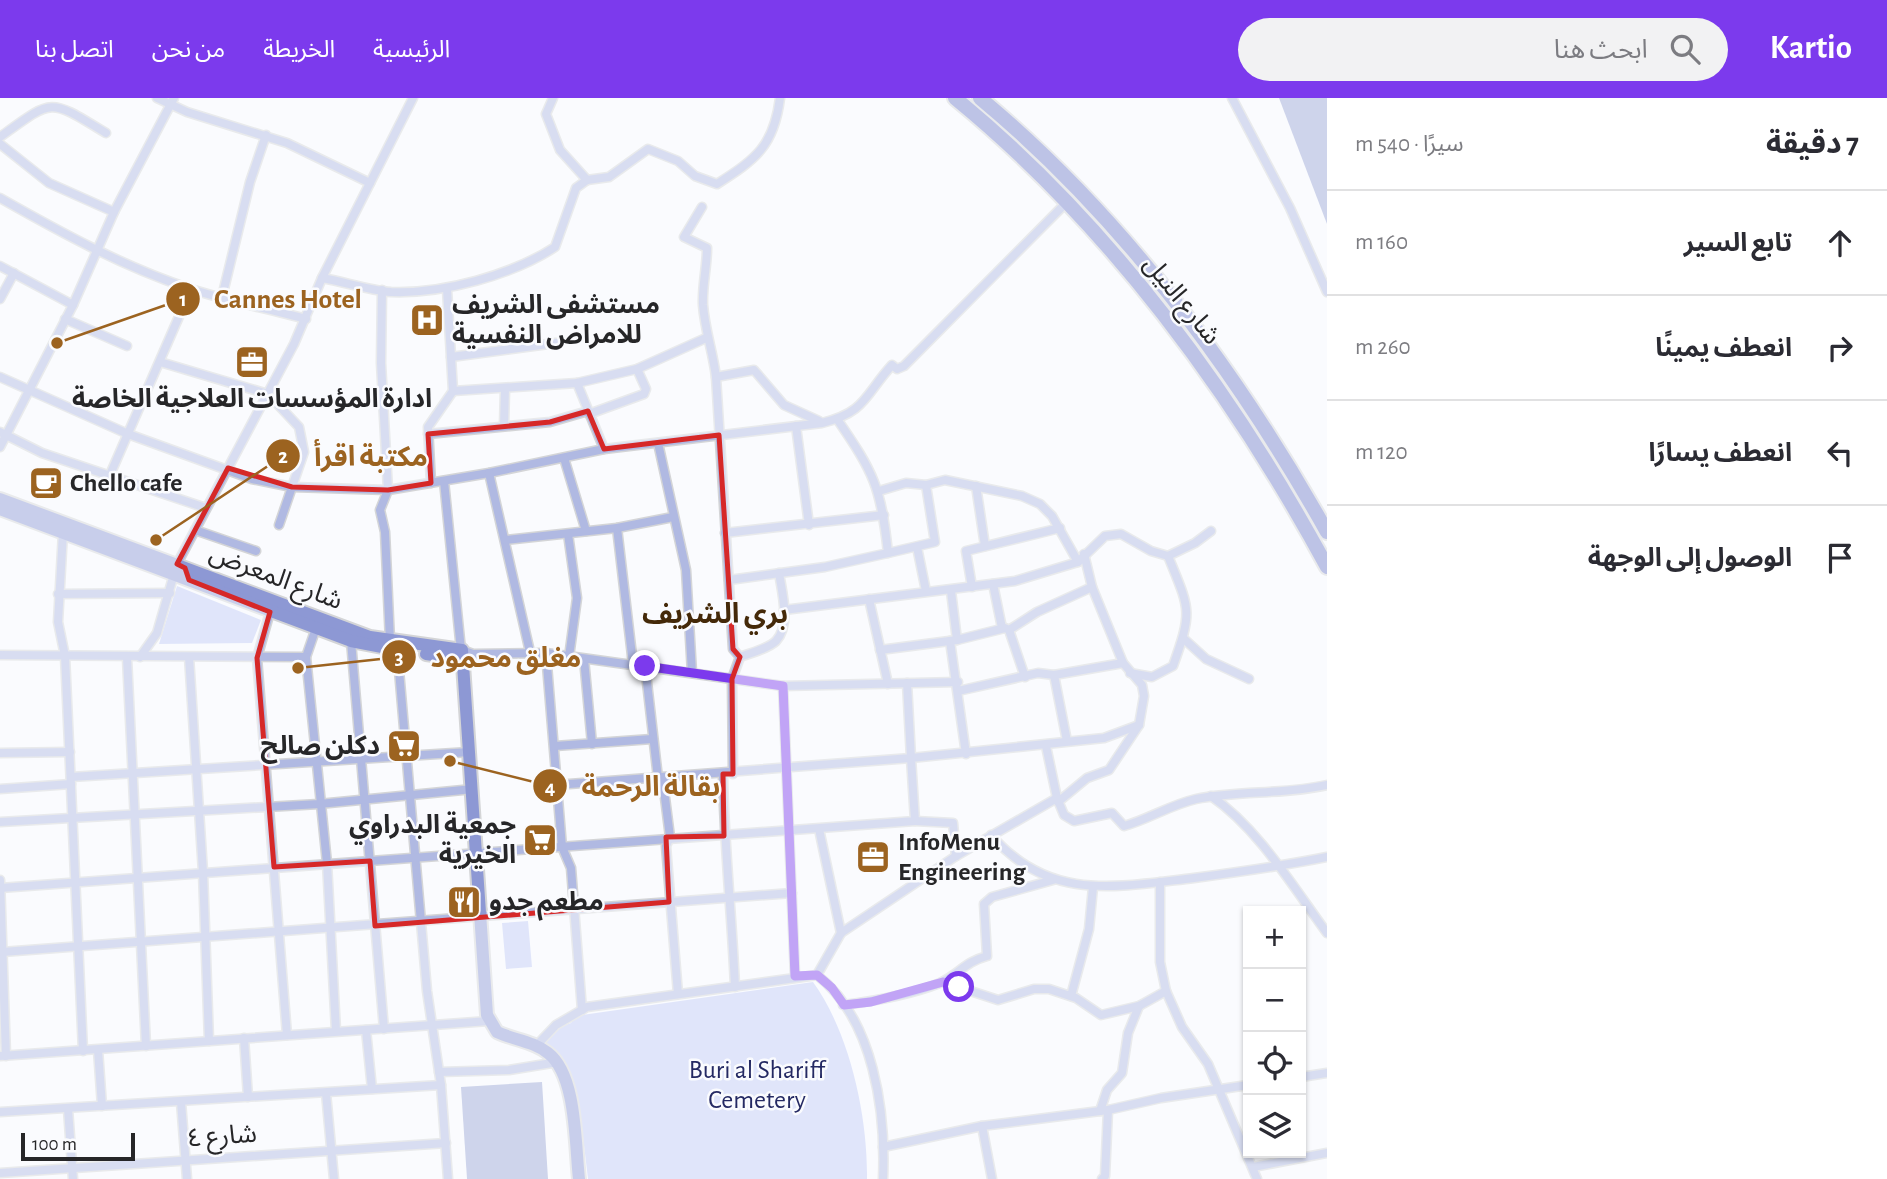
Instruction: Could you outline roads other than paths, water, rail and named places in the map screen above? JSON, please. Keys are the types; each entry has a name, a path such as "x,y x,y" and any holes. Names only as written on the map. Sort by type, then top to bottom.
{"main road":[{"name":"شارع النيل","path":"955,98 1025,160 1128,272 1212,378 1291,503 1327,567"},
{"name":"شارع النيل","path":"979,98 1037,149 1126,242 1225,368 1324,527"},
{"path":"1112,255 1126,242"},
{"path":"1128,272 1131,264 1141,261"},
{"path":"1291,503 1302,503 1307,497"},
{"name":"شارع المعرض","path":"0,499 181,571 270,612 351,641 464,653"},
{"name":"شارع المعرض","path":"0,509 390,646"},
{"path":"1306,528 1314,521 1324,527"},
{"path":"464,653 489,1021 498,1032 536,1046 558,1062 568,1086 579,1179"},
{"path":"485,980 492,992 494,1018 519,1038"}],"street":[{"path":"158,98 266,135 370,183"},
{"path":"140,657 157,633 195,530 268,394 306,319 322,278 414,98"},
{"path":"553,98 546,114 560,150 587,180"},
{"path":"322,278 382,290 447,289 493,276 555,247 576,188 587,180 609,177 648,149 678,161 695,176 717,184 760,151 775,130 780,98"},
{"path":"1232,98 1290,208 1327,292"},
{"path":"0,137 43,100 61,105 106,133"},
{"path":"0,447 3,433 73,305 114,212 172,101"},
{"path":"222,297 250,182 266,135"},
{"path":"0,144 49,183 114,212"},
{"path":"0,198 98,250 191,289 306,319"},
{"path":"0,377 128,434 228,468 252,479 292,487 388,490 489,473 604,449 822,423 858,409 892,365 897,369 904,366 1065,204"},
{"path":"702,207 684,237 707,248 703,295 706,338 713,354 716,377 733,649 740,657"},
{"path":"0,266 73,305"},
{"path":"0,299 14,273"},
{"path":"109,477 191,289"},
{"path":"431,483 428,434 431,421 453,391 447,289"},
{"path":"382,290 381,363 388,490 380,510 385,532 390,646 398,659 421,922 441,1085 448,1179"},
{"path":"65,319 127,346"},
{"path":"453,391 578,383 637,369 706,338"},
{"path":"451,357 556,343"},
{"path":"160,362 268,394 299,427 304,452 279,525"},
{"path":"428,434 550,422 588,413 644,394 646,389 637,369"},
{"path":"716,377 754,370 784,405 822,423"},
{"path":"578,383 604,449"},
{"path":"504,426 505,389"},
{"path":"837,419 866,462 879,491 888,553"},
{"path":"796,426 809,526"},
{"path":"3,433 42,453 206,508"},
{"path":"658,443 686,570 692,673"},
{"path":"564,458 586,531"},
{"path":"489,473 530,652"},
{"path":"817,975 841,933 956,856 1058,800 1087,778 1109,770 1139,725 1144,690 1123,663 1081,558 1041,505 1030,499 939,480 926,485 906,483 879,491"},
{"path":"444,481 464,653 546,653 783,686 907,683 958,686 1038,673 1054,675 1123,663"},
{"path":"729,580 888,553 936,540 926,485"},
{"path":"976,486 985,546"},
{"path":"725,533 809,526 884,515"},
{"path":"505,540 617,528 673,517"},
{"path":"617,528 633,664"},
{"path":"972,587 966,551 1060,528"},
{"path":"195,530 256,551"},
{"path":"784,610 1015,582 1081,558 1105,536 1121,534 1151,551 1168,556 1195,543 1211,531"},
{"path":"63,532 58,622 65,656 83,1051"},
{"path":"568,534 577,598 569,657"},
{"path":"917,547 926,591"},
{"path":"1130,673 1152,677 1173,666 1187,630 1186,601 1168,556"},
{"path":"733,774 732,680 740,657 776,641 782,630 784,610 779,573"},
{"path":"993,584 1006,629 1025,677"},
{"path":"880,650 954,640 1006,629 1092,587"},
{"path":"951,591 958,686 967,754"},
{"path":"58,594 170,593"},
{"path":"869,598 888,684"},
{"path":"270,612 257,658 287,1035"},
{"path":"316,628 306,657 327,863 336,1031"},
{"path":"1183,638 1206,659 1249,679"},
{"path":"351,641 384,1029"},
{"path":"546,653 562,847 571,868 582,1010"},
{"path":"0,655 127,658 306,657"},
{"path":"189,657 203,872 209,1041"},
{"path":"127,658 146,1046"},
{"path":"584,659 592,744"},
{"path":"645,666 652,740 658,778 663,782 670,837 666,846 678,994"},
{"path":"1054,675 1067,741"},
{"path":"907,683 915,821"},
{"path":"783,686 795,976"},
{"path":"556,785 733,774 1046,746 1104,738 1139,725"},
{"path":"555,746 652,740"},
{"path":"1046,746 1058,800 1065,815 1074,821 1112,813 1124,826 1144,821 1182,803 1211,796 1291,792 1327,785"},
{"path":"0,753 70,752"},
{"path":"0,789 132,775 470,752"},
{"path":"723,774 724,836 732,897 735,987"},
{"path":"0,822 319,804 473,789"},
{"path":"1211,796 1233,814 1279,867 1327,933"},
{"path":"0,888 915,821 953,823 956,856"},
{"path":"819,830 841,933"},
{"path":"991,835 1019,863 1054,880 1093,887 1160,882 1279,867 1327,857"},
{"path":"0,880 3,1056 489,1021"},
{"path":"844,1005 871,1002 943,982 967,962 987,956 983,910 992,897 1054,880"},
{"path":"1160,882 1160,962 1166,991 1174,1011 1208,1065 1257,1179"},
{"path":"1071,996 1089,929 1093,887"},
{"path":"2,953 792,893"},
{"path":"536,1046 549,1030 582,1010 795,976 817,975 832,988 862,1038 875,1084 883,1147 883,1179"},
{"path":"943,982 998,1000 1034,989 1071,996 1101,1016 1139,1006 1166,991"},
{"path":"1102,1179 1105,1176 1109,1132 1104,1111 1107,1090 1122,1073 1128,1033 1139,1006"},
{"path":"366,1030 372,1089"},
{"path":"244,1038 248,1097"},
{"path":"98,1050 102,1106"},
{"path":"439,1072 509,1070 558,1062"},
{"path":"1306,1075 1327,1073"},
{"path":"0,1112 441,1085"},
{"path":"883,1147 982,1126 1104,1111 1243,1086"},
{"path":"326,1093 334,1179"},
{"path":"181,1102 187,1179"},
{"path":"68,1109 73,1179"},
{"path":"982,1126 992,1179"},
{"name":"شارع ٤","path":"2,1175 446,1143"},
{"path":"1253,1167 1327,1153"}],"place":[{"name":"مستشفى الشريف للامراض النفسية","path":"427,320"},
{"name":"Cannes Hotel","path":"57,343"},
{"name":"ادارة المؤسسات العلاجية الخاصة","path":"252,362"},
{"name":"Chello cafe","path":"46,483"},
{"name":"مكتبة اقرأ","path":"156,540"},
{"name":"مغلق محمود","path":"298,668"},
{"name":"دكلن صالح","path":"404,746"},
{"name":"بقالة الرحمة","path":"450,761"},
{"name":"جمعية البدراوي الخيرية","path":"540,840"},
{"name":"InfoMenu Engineering","path":"873,857"},
{"name":"مطعم جدو","path":"464,902"}],"district":[{"name":"بري الشريف","path":"715,615"}],"park label":[{"name":"Buri al Shariff Cemetery","path":"757,1085"}]}
